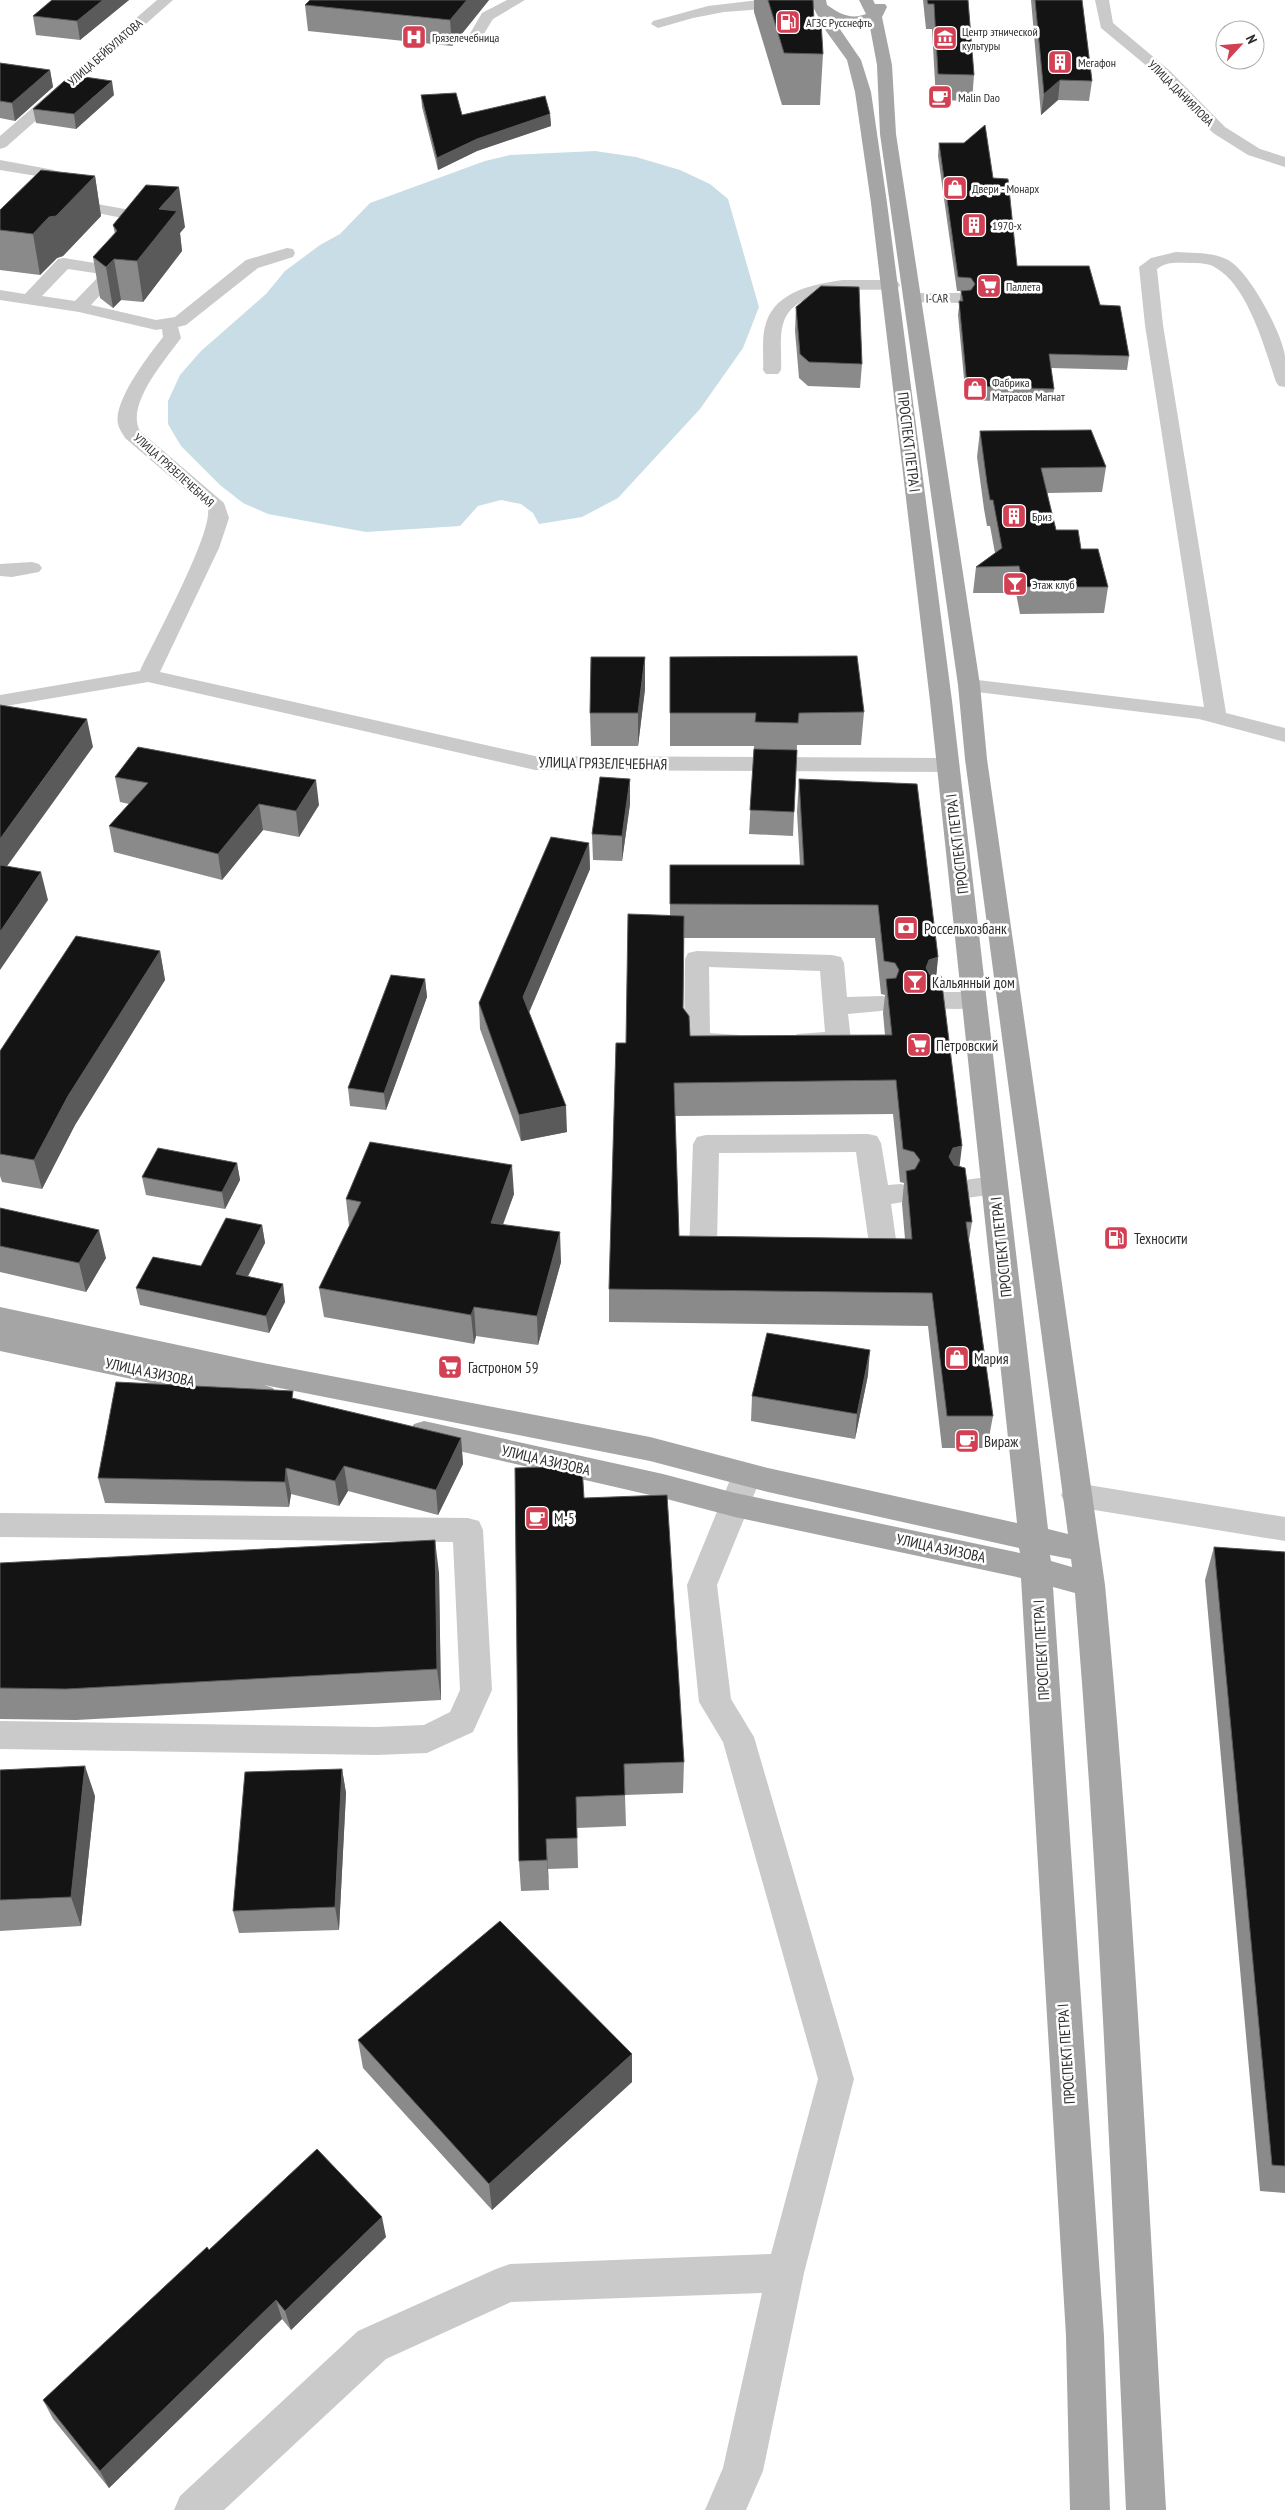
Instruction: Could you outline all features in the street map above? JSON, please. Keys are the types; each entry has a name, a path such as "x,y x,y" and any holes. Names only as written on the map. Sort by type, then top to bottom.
{"main road":[{"path":"819,3 834,18 847,21 862,20 877,7 866,0"},
{"name":"ПРОСПЕКТ ПЕТРА I","path":"819,3 826,30 854,60 863,92 890,285 974,1000 1035,1554 1086,2336 1090,2510"},
{"name":"ПРОСПЕКТ ПЕТРА I","path":"877,7 888,134 969,685 976,759 1076,1495 1090,1585 1100,1699 1125,2098 1146,2510"},
{"name":"УЛИЦА АЗИЗОВА","path":"0,1318 253,1372 650,1449 1035,1554 1090,1585"},
{"name":"УЛИЦА АЗИЗОВА","path":"0,1340 216,1385 654,1484 735,1505 1035,1554 1085,1550"}],"street":[{"name":"УЛИЦА БЕЙБУЛАТОВА","path":"0,144 166,0"},
{"path":"475,37 488,16 518,0"},
{"name":"УЛИЦА ДАНИЯЛОВА","path":"1102,0 1106,25 1164,74 1219,130 1254,152 1285,162"},
{"path":"786,3 792,17"},
{"path":"658,24 690,12 719,7 819,3"},
{"path":"0,165 48,173 61,181 76,201 93,208 159,220"},
{"path":"0,295 79,307 156,325 168,324 180,320 252,264 287,253"},
{"path":"1216,717 1154,325 1148,267 1155,260 1174,257 1204,259 1222,263 1249,292 1285,382"},
{"path":"30,299 64,262 113,271 79,307"},
{"path":"772,370 775,321 789,302 808,292 844,285 890,285"},
{"name":"I-CAR","path":"912,298 963,298"},
{"name":"УЛИЦА ГРЯЗЕЛЕЧЕБНАЯ","path":"148,676 209,548 219,518 216,508 207,498 132,434 127,424 128,415 146,371 172,338 172,331 168,324"},
{"path":"0,570 12,571 32,568"},
{"name":"УЛИЦА ГРЯЗЕЛЕЧЕБНАЯ","path":"0,700 148,676 535,763 947,765"},
{"path":"969,685 1200,713 1285,735"},
{"path":"753,1041 697,1041 697,959 832,962 838,1040 782,1040"},
{"path":"936,1000 974,1000"},
{"path":"834,1006 882,1004"},
{"path":"751,1252 703,1252 706,1144 868,1143 888,1195 884,1254 837,1253"},
{"path":"959,1189 994,1186"},
{"path":"724,2510 743,2472 785,2273 836,2079 738,1737 715,1702 702,1585 747,1475"},
{"path":"1076,1495 1285,1529"},
{"path":"0,1525 468,1530 476,1690 462,1722 427,1739 376,1741 0,1734"},
{"path":"194,2510 372,2345 510,2283 785,2273"}],"water":[{"path":"595,151 636,157 680,170 710,184 728,199 759,307 743,348 700,409 618,498 582,517 539,524 533,513 521,504 501,500 478,506 460,526 366,532 268,514 243,503 220,485 181,446 168,424 168,401 180,375 201,351 266,294 285,271 320,245 340,234 370,203 485,161 510,155"}],"building":[{"path":"52,0 103,0 77,21 33,16"},
{"path":"310,0 467,0 450,20 305,5"},
{"path":"768,0 813,0 814,21 821,21 823,54 784,53"},
{"path":"927,0 968,0 974,75 938,74 934,4 928,4"},
{"name":"Мегафон","path":"1035,0 1082,0 1092,81 1060,80 1044,94"},
{"path":"0,63 50,70 12,103 0,101"},
{"path":"71,75 112,81 74,114 33,109"},
{"path":"456,93 462,115 545,96 550,114 477,139 437,158 421,95"},
{"path":"985,125 993,178 1008,179 1017,266 1089,266 1100,305 1120,306 1129,356 1049,354 1054,389 967,386 959,301 963,301 961,291 971,290 975,284 971,278 958,277 939,143 964,143"},
{"path":"41,170 95,176 56,216 49,217 33,234 0,230 0,210"},
{"path":"146,185 179,187 159,209 177,211 137,261 114,259 106,267 93,257 117,231 113,225"},
{"path":"821,286 859,287 862,364 809,362 800,354 796,307"},
{"path":"1091,430 1106,467 1041,468 1056,530 1078,530 1081,549 1098,549 1108,587 1024,587 1019,566 976,567 1002,548 993,500 990,500 980,431"},
{"path":"857,656 864,712 799,713 798,723 755,722 756,713 670,713 670,657"},
{"path":"591,657 645,657 638,713 590,713"},
{"path":"0,705 87,719 0,839"},
{"path":"138,747 316,780 296,811 259,804 218,854 109,826 148,783 115,777"},
{"path":"754,749 797,750 794,812 750,810"},
{"path":"600,777 630,779 622,836 592,834"},
{"path":"799,779 917,784 938,957 929,960 926,968 930,975 941,976 962,1146 953,1148 949,1157 954,1165 965,1168 972,1222 966,1222 993,1416 947,1416 932,1293 609,1289 616,1043 626,1043 628,914 684,916 683,1008 689,1016 690,1036 892,1035 886,979 896,978 899,970 895,963 884,961 878,905 670,904 670,865 804,865","holes":["896,1080 903,1149 914,1152 920,1160 915,1169 906,1171 912,1239 679,1236 674,1083"]},
{"path":"551,837 589,843 523,997 566,1106 519,1115 479,1003"},
{"path":"0,865 41,872 0,932"},
{"path":"76,936 160,951 68,1096 34,1160 0,1154 0,1051"},
{"path":"391,975 425,979 384,1093 348,1088"},
{"path":"370,1142 512,1165 491,1223 560,1232 537,1316 474,1307 471,1315 319,1288 361,1202 346,1199"},
{"path":"158,1148 237,1163 222,1192 142,1177"},
{"path":"0,1208 99,1230 79,1263 0,1246"},
{"path":"226,1218 262,1225 236,1274 283,1284 266,1316 136,1288 153,1257 201,1266"},
{"path":"767,1333 870,1350 857,1414 752,1396"},
{"path":"116,1382 293,1391 292,1398 461,1438 436,1490 344,1466 335,1481 286,1468 285,1482 98,1478"},
{"path":"582,1466 584,1498 667,1495 684,1762 624,1764 625,1795 576,1797 577,1838 546,1839 547,1860 519,1861 515,1468"},
{"path":"435,1540 437,1669 66,1689 0,1688 0,1563"},
{"path":"1214,1547 1285,1552 1285,2166 1272,2165"},
{"path":"85,1766 71,1897 0,1900 0,1770"},
{"path":"342,1769 335,1907 233,1911 245,1772"},
{"path":"500,1921 632,2054 489,2184 358,2040"},
{"path":"317,2149 382,2217 285,2311 276,2300 100,2471 43,2400 207,2247 209,2250"}],"place":[{"name":"АГЗС Русснефть","path":"788,22"},
{"name":"Грязелечебница","path":"414,37"},
{"name":"Центр этнической культуры","path":"945,38"},
{"name":"Мегафон","path":"1060,62"},
{"name":"Malin Dao","path":"940,97"},
{"name":"Двери - Монарх","path":"955,188"},
{"name":"1970-х","path":"974,225"},
{"name":"Паллета","path":"989,286"},
{"name":"Фабрика Матрасов Магнат","path":"975,389"},
{"name":"Бриз","path":"1014,516"},
{"name":"Этаж клуб","path":"1015,584"},
{"name":"Россельхозбанк","path":"906,928"},
{"name":"Кальянный дом","path":"915,982"},
{"name":"Петровский","path":"919,1045"},
{"name":"Техносити","path":"1116,1238"},
{"name":"Мария","path":"957,1358"},
{"name":"Гастроном 59","path":"450,1367"},
{"name":"Вираж","path":"967,1441"},
{"name":"М-5","path":"537,1518"}]}
